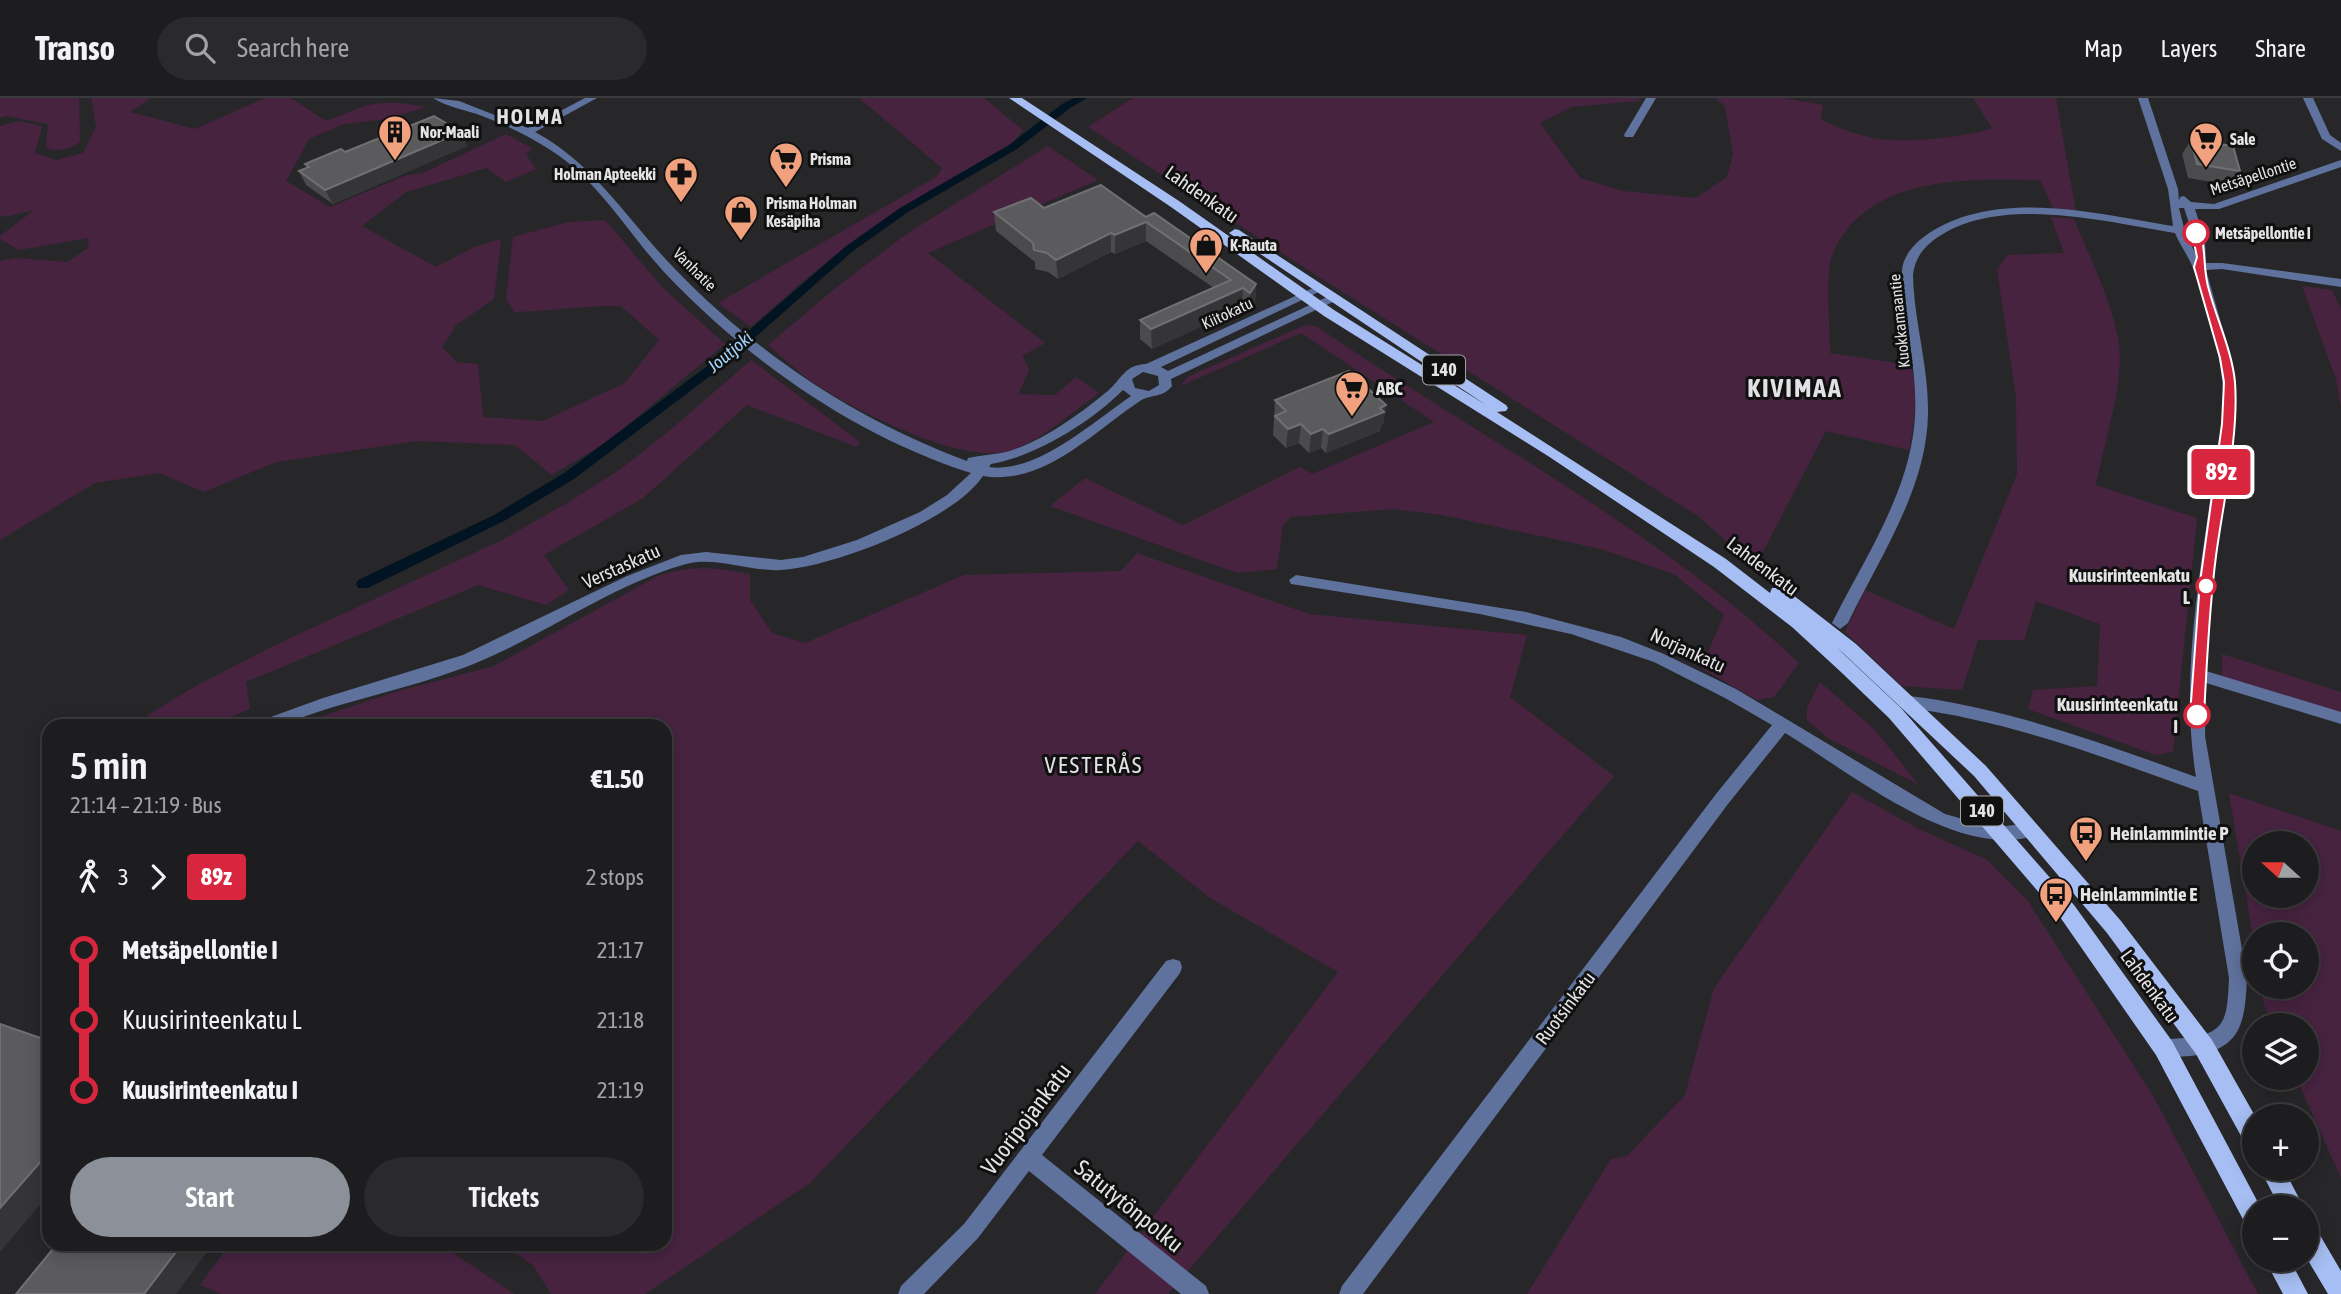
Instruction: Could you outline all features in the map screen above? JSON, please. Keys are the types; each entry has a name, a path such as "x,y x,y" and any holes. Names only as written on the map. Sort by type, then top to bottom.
{"main road":[{"path":"1015,98 1072,131"},
{"path":"1026,98 1040,111"},
{"name":"Lahdenkatu","path":"1072,131 1687,527 1803,620 1895,713 2067,911 2164,1048 2242,1195"},
{"name":"Lahdenkatu","path":"1072,131 1318,306 1616,493 1850,649 1980,771 2113,927 2204,1047 2242,1116"},
{"path":"2319,1256 2341,1294"},
{"path":"2284,1272 2296,1294"}],"street":[{"name":"Vanhatie","path":"438,98 482,112 528,132 574,162 614,204 668,270 737,332 798,381 844,412 940,456 983,466"},
{"path":"528,132 592,98"},
{"path":"1629,135 1651,98"},
{"path":"2143,98 2173,189 2181,231 2190,257 2199,267 2225,358 2229,382 2228,424 2206,582 2198,675 2197,736 2238,978 2238,1010 2232,1027 2221,1040 2204,1047 2164,1048"},
{"path":"2308,98 2326,137 2341,148"},
{"name":"Metsäpellontie","path":"2174,204 2215,207 2341,163"},
{"path":"2173,189 2188,206 2202,257 2199,267"},
{"name":"Kuokkamaantie","path":"1840,623 1910,478 1921,429 1922,385 1908,267 1919,246 1941,227 1970,217 2012,212 2055,213 2196,233"},
{"path":"2199,267 2222,265 2341,284"},
{"name":"Kiitokatu","path":"1149,368 1319,289"},
{"name":"Kiitokatu","path":"1166,377 1333,299"},
{"path":"983,466 1015,456 1039,444 1113,393 1132,371 1149,368 1160,371 1166,377 1163,390 1152,394 1129,390 1124,382"},
{"path":"983,466 1002,474 1036,464 1140,394"},
{"name":"Verstaskatu","path":"280,719 301,710 473,658 639,576 690,557 779,565 810,562 847,551 952,499 974,482 983,466"},
{"name":"Norjankatu","path":"1296,580 1491,608 1582,631 1658,657 1702,678 1939,819 1968,830 2004,836 2030,830"},
{"path":"2198,675 2341,718"},
{"path":"1909,702 1943,705 2013,720 2205,787"},
{"name":"Ruotsinkatu","path":"1350,1294 1715,808 1782,725"},
{"name":"Vuoripojankatu","path":"909,1294 971,1231 1173,967"},
{"name":"Satutytönpolku","path":"1028,1157 1198,1294"}],"shaded area":[{"path":"0,98 79,98 80,142 64,150 46,148 48,124 6,116 0,118"},
{"path":"91,98 151,98 130,112 195,129 265,98 291,98 326,121 374,104 396,103 426,107 387,119 344,124 309,139 286,181 330,207 407,175 423,173 506,134 532,148 526,154 536,169 506,182 487,168 406,192 362,226 436,267 474,247 501,239 494,299 456,325 442,347 457,362 478,364 483,417 543,421 625,383 659,340 621,306 515,312 506,300 513,237 569,222 605,220 663,288 725,344 607,442 552,475 515,445 417,441 276,462 204,492 159,473 95,483 0,540 0,261 16,258 67,262 88,248 89,238 19,250 0,239 0,236 34,210 4,217 0,215 0,126 18,121 42,126 35,153 56,160 83,153 96,127"},
{"path":"859,98 984,98 1023,130 1011,145 917,199 863,234 751,327 718,303 936,177 942,168"},
{"path":"1133,98 1640,98 1639,101 1571,107 1540,123 1580,178 1623,191 1696,198 1727,177 1733,154 1725,106 1715,98 1783,98 1823,105 1821,119 1828,123 1862,135 1900,140 1956,136 1992,128 1973,98 2056,98 2076,213 2054,210 2040,180 1951,182 1921,187 1893,196 1868,209 1847,229 1830,264 1830,353 1911,365 1915,408 1909,450 1826,431 1755,567 1698,516 1322,279 1088,127"},
{"path":"1048,146 1098,180 928,253 1045,343 1022,356 1029,369 1019,394 1055,395 1076,377 1099,393 1056,425 1034,440 1010,451 989,453 963,450 934,442 874,417 822,388 768,345 838,286 908,233"},
{"path":"2051,217 2074,219 2106,297 2119,346 2119,379 2096,485 2197,518 2173,752 2156,755 2028,709 2033,690 2097,686 2100,624 2036,601 2024,640 1978,640 1962,690 1902,686 1845,632 1865,590 1954,629 2017,474 2016,396 1997,270 2007,255 2064,253"},
{"path":"2302,286 2332,290 2341,309 2341,407 2336,379"},
{"path":"1305,325 1316,326 1564,485 1686,569 1744,614 1799,663 1774,697 1757,700 1701,668 1724,615 1674,574 1601,549 1442,515 1393,509 1291,517 1283,525 1277,569 1237,573 1050,506 1085,478 1183,525 1300,467 1312,474 1434,422 1301,333 1181,386 1187,377"},
{"path":"751,360 860,442 857,447 747,405 643,498 544,555 569,590 546,605 478,585 246,682 250,709 227,719 142,719 192,688 271,647 500,541 622,468"},
{"path":"1137,553 1309,614 1527,635 1510,697 1614,776 1168,1294 1095,1294 1338,972 1210,898 1138,841 810,1183 645,1294 551,1294 533,1265 512,1251 672,1251 672,719 314,719 395,692 494,666 658,576 682,570 714,569 750,574 750,600 772,633 805,643 964,575 1121,571"},
{"path":"2222,654 2341,692 2341,713 2222,677"},
{"path":"1820,682 1874,729 1919,785 1828,738 1807,720 1807,707"},
{"path":"1852,792 1917,828 1987,860 2027,900 2152,1094 2242,1264 2242,1272 2246,1272 2258,1294 1527,1294 1611,1159 1627,1156 1685,1095 1714,988"},
{"path":"2229,793 2341,831 2341,1178 2319,1129 2319,1104 2308,1104 2301,1090 2319,1090 2319,1013 2268,1013 2263,999 2319,999 2319,922 2250,922 2248,908 2319,908 2319,831 2242,831 2242,871"},
{"path":"225,1251 450,1251 514,1294 222,1294 200,1285"}],"building":[{"path":"434,116 461,132 325,190 299,171 309,167 305,164 341,149 345,152"},
{"path":"2202,136 2217,138 2219,144 2233,146 2240,171 2197,164 2191,140 2204,142"},
{"path":"1101,185 1146,217 1154,213 1256,284 1250,293 1243,288 1151,329 1140,320 1231,280 1146,222 1115,235 1111,233 1056,260 1047,253 1034,250 1033,243 994,212 1031,198 1044,208"},
{"path":"1349,371 1386,405 1380,408 1384,412 1329,434 1323,429 1311,434 1301,424 1288,429 1275,416 1286,411 1275,400"},
{"path":"0,1024 42,1039 42,1160 0,1208"},
{"path":"51,1251 177,1251 144,1294 16,1294"}],"waterway":[{"name":"Joutjoki","path":"363,584 499,518 569,476 714,367 849,249 904,210 1013,147 1066,106 1082,98"}],"bus line":[{"name":"89z","path":"2196,233 2202,257 2199,267 2203,289 2225,358 2229,382 2228,424 2206,582 2197,715"}],"place":[{"name":"Nor-Maali","path":"395,162"},
{"name":"Sale","path":"2206,169"},
{"name":"Prisma","path":"786,189"},
{"name":"Holman Apteekki","path":"681,204"},
{"name":"Metsäpellontie I","path":"2196,233"},
{"name":"Prisma Holman Kesäpiha","path":"741,242"},
{"name":"K-Rauta","path":"1206,275"},
{"name":"ABC","path":"1352,418"},
{"name":"Kuusirinteenkatu L","path":"2206,586"},
{"name":"Kuusirinteenkatu I","path":"2197,715"},
{"name":"Heinlammintie P","path":"2086,863"},
{"name":"Heinlammintie E","path":"2056,924"}],"district":[{"name":"HOLMA","path":"530,117"},
{"name":"KIVIMAA","path":"1795,388"},
{"name":"VESTERÅS","path":"1094,765"}]}
